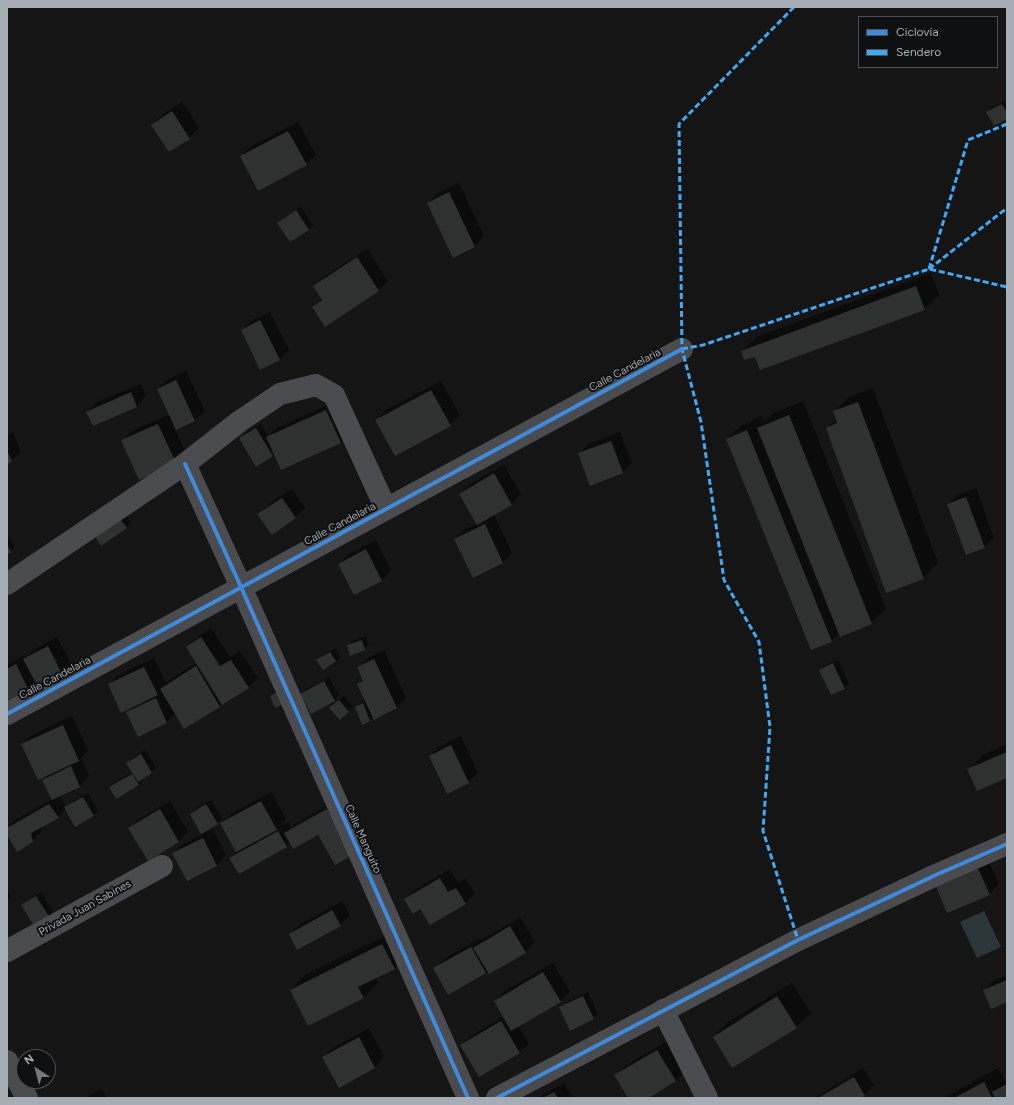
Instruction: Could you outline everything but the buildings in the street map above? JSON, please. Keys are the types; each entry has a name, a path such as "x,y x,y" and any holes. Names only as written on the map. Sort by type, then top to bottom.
{"street":[{"name":"Calle Candelaria","path":"7,714 682,349"},
{"path":"7,584 185,464 240,421 280,394 316,385 334,395 386,509"},
{"name":"Calle Manguito","path":"185,464 468,1098"},
{"path":"497,1098 798,940 938,874 1007,844"},
{"name":"Privada Juan Sabines","path":"7,951 162,866"},
{"path":"663,1010 707,1098"},
{"path":"7,1061 27,1098"}],"shaded area":[{"path":"984,911 1001,947 977,958 960,922"}],"marked path":[{"path":"794,7 679,124 682,349 701,422 724,580 759,642 770,727 763,831 798,940"},
{"path":"929,269 968,140 1007,124"},
{"path":"929,269 1007,208"},
{"path":"682,349 703,345 929,269 1007,287"}],"cycle path":[{"path":"7,714 682,349"},
{"path":"185,464 468,1098"},
{"path":"497,1098 798,940 938,874 1007,844"}]}
